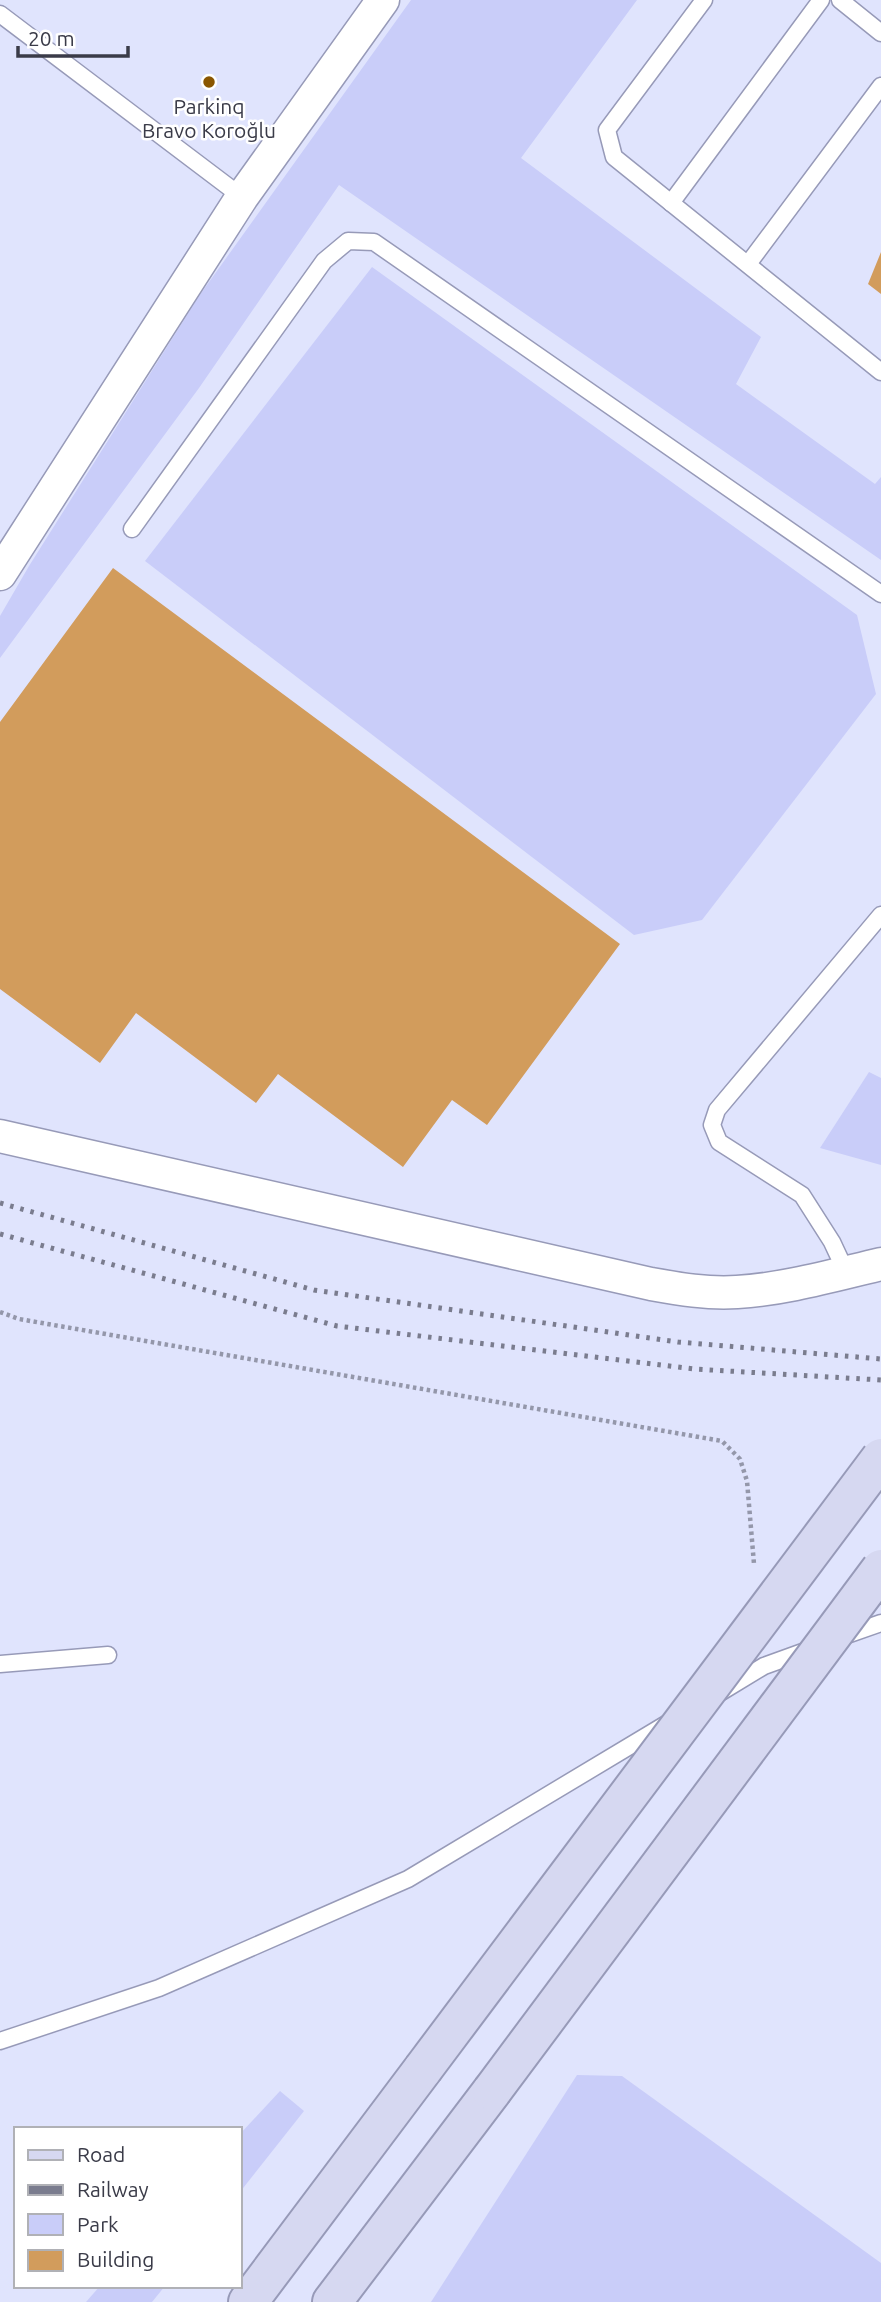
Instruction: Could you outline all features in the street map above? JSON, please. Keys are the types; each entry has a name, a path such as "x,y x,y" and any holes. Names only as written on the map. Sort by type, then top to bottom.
{"main road":[{"path":"248,2302 881,1458"},
{"path":"332,2302 881,1569"}],"street":[{"path":"0,574 242,197 383,0"},
{"path":"0,1136 651,1284 705,1292 737,1292 785,1285 881,1264"}],"lane":[{"path":"704,0 607,130 614,157 881,372"},
{"path":"671,203 821,0"},
{"path":"839,0 881,33"},
{"path":"0,14 242,197"},
{"path":"748,264 881,86"},
{"path":"132,529 324,261 348,241 374,242 881,594"},
{"path":"846,1272 827,1233 802,1195 719,1142 712,1125 717,1111 881,915"},
{"path":"0,2041 159,1988 408,1879 764,1666 881,1623"},
{"path":"0,1664 108,1655"}],"path":[{"path":"0,1312 19,1320 722,1441 740,1459 747,1481 755,1575"}],"green space":[{"path":"411,0 637,0 521,158 761,337 736,384 875,484 881,477 881,560 339,185 199,388 0,658 0,616 29,566 199,296"},
{"path":"372,267 857,615 876,694 702,920 634,935 145,561"},
{"path":"869,1072 881,1078 881,1165 820,1148"},
{"path":"577,2075 622,2076 881,2263 881,2302 431,2302"},
{"path":"280,2091 304,2111 242,2189 242,2132"},
{"path":"98,2288 163,2288 152,2302 86,2302"}],"building":[{"path":"881,252 881,294 868,284"},
{"path":"113,568 620,944 487,1125 452,1100 403,1167 278,1074 256,1103 136,1013 100,1063 0,989 0,722"}],"railway":[{"path":"0,1203 314,1290 678,1342 881,1359"},
{"path":"0,1234 337,1326 694,1369 881,1380"}],"place":[{"name":"Parkinq Bravo Koroğlu","path":"209,82"}]}
